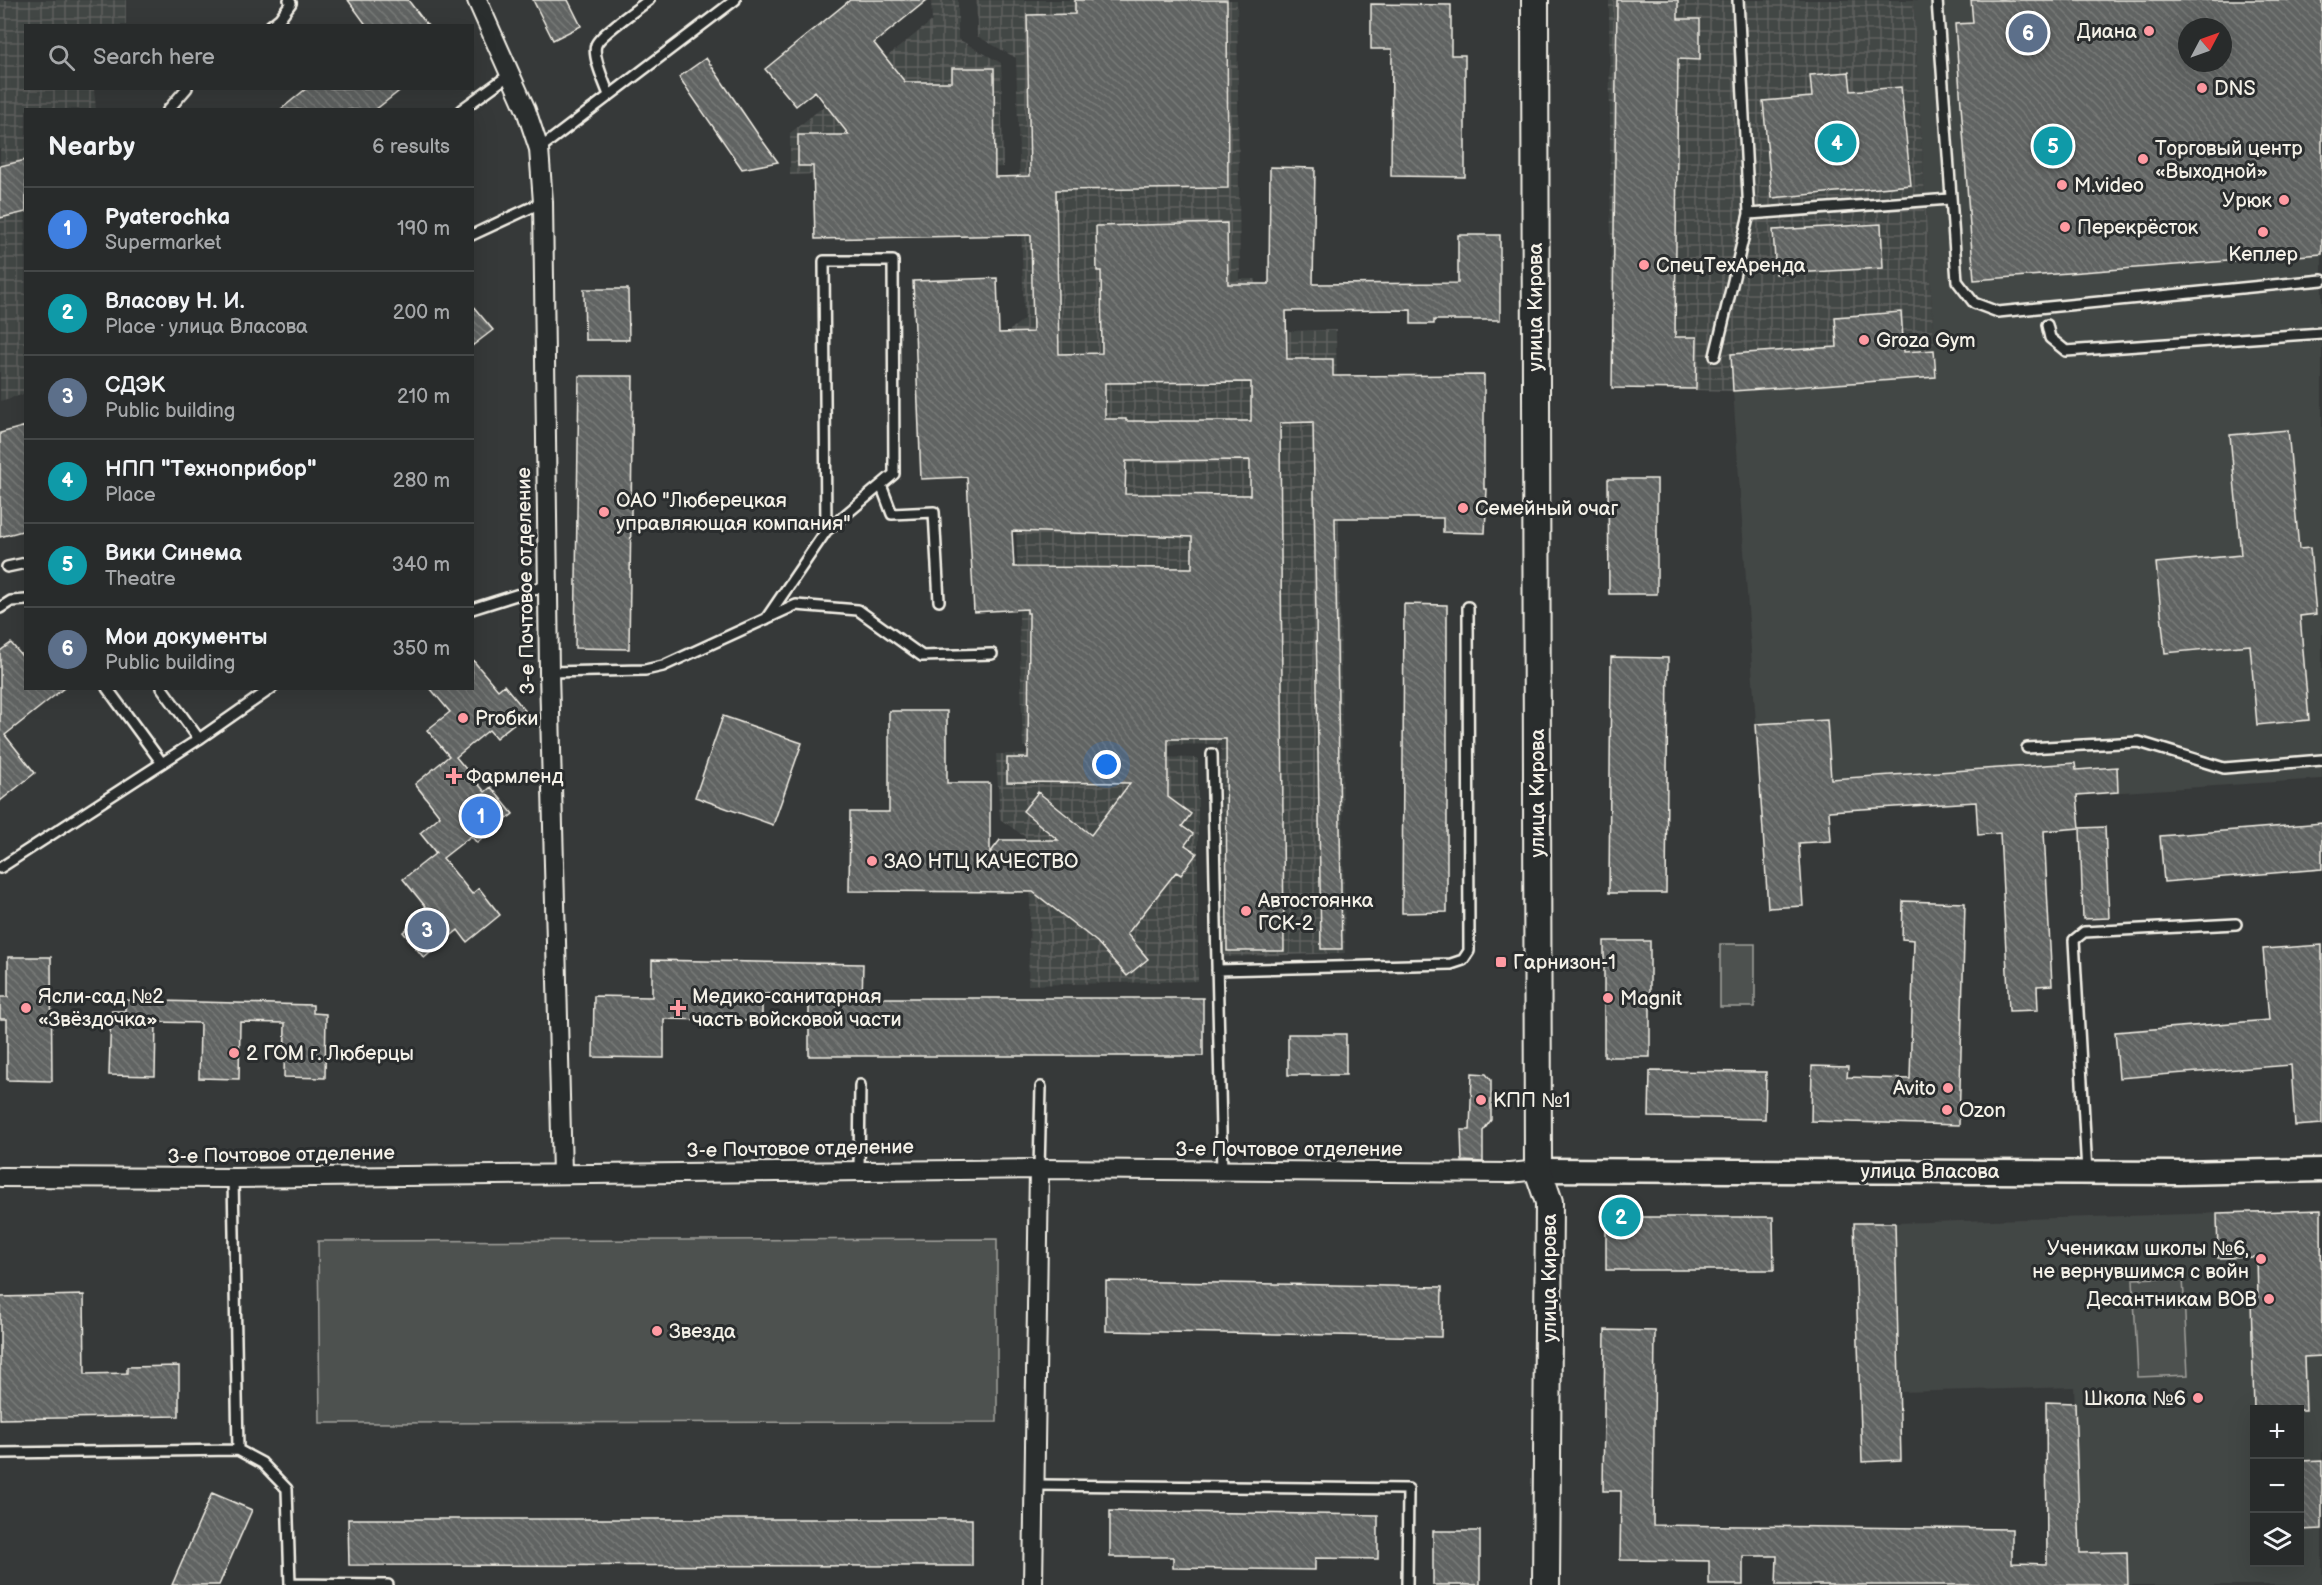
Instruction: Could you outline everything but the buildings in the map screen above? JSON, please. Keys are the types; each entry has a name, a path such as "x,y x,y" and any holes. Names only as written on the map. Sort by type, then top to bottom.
{"main road":[{"name":"улица Кирова","path":"1535,0 1538,1170 1549,1202 1546,1585"}],"street":[{"name":"3-е Почтовое отделение","path":"477,0 526,110 538,149 543,202 549,672 562,1173"},
{"name":"3-е Почтовое отделение","path":"0,1177 233,1178 1039,1169 1510,1173 1538,1170"},
{"path":"1033,1585 1039,1169"},
{"name":"улица Власова","path":"1538,1170 2087,1172 2322,1170"}],"lane":[{"path":"272,24 291,3 289,0"},
{"path":"609,95 596,55 596,45 603,36 649,0"},
{"path":"538,149 735,0"},
{"path":"1715,356 1749,214 1738,0"},
{"path":"1937,0 1957,281 1974,303 1998,312 2322,280"},
{"path":"464,108 509,75"},
{"path":"170,108 185,90"},
{"path":"1749,214 1950,199"},
{"path":"474,234 543,202"},
{"path":"766,619 826,531 894,474 893,261 824,261 826,531"},
{"path":"2047,325 2050,338 2066,351 2322,333"},
{"path":"881,485 892,514 934,512 939,601"},
{"path":"7,567 24,563"},
{"path":"474,608 548,585"},
{"path":"0,608 11,601 24,600"},
{"path":"549,672 645,670 663,666 796,605 858,610 922,656 992,654"},
{"path":"1217,970 1451,964 1463,960 1469,951 1468,607"},
{"path":"108,690 162,763"},
{"path":"163,690 199,739"},
{"path":"0,868 199,739 269,690"},
{"path":"2027,748 2139,742 2223,768 2322,760"},
{"path":"1212,754 1222,1171"},
{"path":"2087,1172 2074,940 2084,932 2236,924"},
{"path":"859,1170 860,1085"},
{"path":"1039,1169 1041,1087"},
{"path":"233,1178 238,1450"},
{"path":"0,1454 238,1450 262,1463 287,1489 290,1584 388,1585"},
{"path":"1036,1485 1408,1489 1407,1585"}],"shaded area":[{"path":"0,0 126,0 126,24 24,24 24,90 94,90 96,108 24,108 24,394 0,401"},
{"path":"931,0 958,0 958,39 1001,63 1003,167 790,175 790,133 932,21"},
{"path":"976,0 1237,0 1240,279 1256,279 1257,332 1336,330 1345,953 1223,957 1221,744 1023,747 1010,330 1024,319 1016,58 977,36"},
{"path":"1609,0 1913,0 1936,377 1733,391 1612,388"},
{"path":"1913,0 2322,0 2322,779 2077,795 2075,763 1831,779 1827,720 1756,724 1733,391 1936,377"},
{"path":"996,754 1198,758 1198,981 1028,985 1032,842 1000,819"},
{"path":"1720,944 1755,944 1755,1007 1720,1007"},
{"name":"Школа №6","path":"2322,1210 2322,1585 2128,1585 2080,1553 2074,1387 1901,1392 1895,1223"},
{"name":"Звезда","path":"997,1239 997,1422 320,1423 318,1241"},
{"path":"2183,1277 2188,1375 2138,1377 2133,1279"}],"place":[{"name":"Диана","path":"2149,31"},
{"name":"Мои документы","path":"2028,33"},
{"name":"DNS","path":"2202,88"},
{"name":"НПП \"Техноприбор\"","path":"1837,143"},
{"name":"Вики Синема","path":"2053,146"},
{"name":"Торговый центр «Выходной»","path":"2143,159"},
{"name":"M.video","path":"2062,185"},
{"name":"Урюк","path":"2284,200"},
{"name":"Перекрёсток","path":"2065,227"},
{"name":"Кеплер","path":"2263,232"},
{"name":"СпецТехАренда","path":"1644,265"},
{"name":"Groza Gym","path":"1864,340"},
{"name":"Семейный очаг","path":"1463,508"},
{"name":"ОАО \"Люберецкая управляющая компания\"","path":"604,512"},
{"name":"Proбки","path":"463,718"},
{"name":"Фармленд","path":"454,776"},
{"name":"Pyaterochka","path":"481,816"},
{"name":"ЗАО НТЦ КАЧЕСТВО","path":"872,861"},
{"name":"Автостоянка ГСК-2","path":"1246,911"},
{"name":"СДЭК","path":"427,930"},
{"name":"Гарнизон-1","path":"1501,962"},
{"name":"Magnit","path":"1608,998"},
{"name":"Ясли-сад №2 «Звёздочка»","path":"26,1008"},
{"name":"Медико-санитарная часть войсковой части","path":"678,1008"},
{"name":"2 ГОМ г. Люберцы","path":"234,1053"},
{"name":"Avito","path":"1948,1088"},
{"name":"КПП №1","path":"1481,1100"},
{"name":"Ozon","path":"1947,1110"},
{"name":"Власову Н. И.","path":"1621,1217"},
{"name":"Ученикам школы №6, не вернувшимся с войн","path":"2261,1259"},
{"name":"Десантникам ВОВ","path":"2269,1299"},
{"name":"Звезда","path":"657,1331"},
{"name":"Школа №6","path":"2198,1398"}]}
